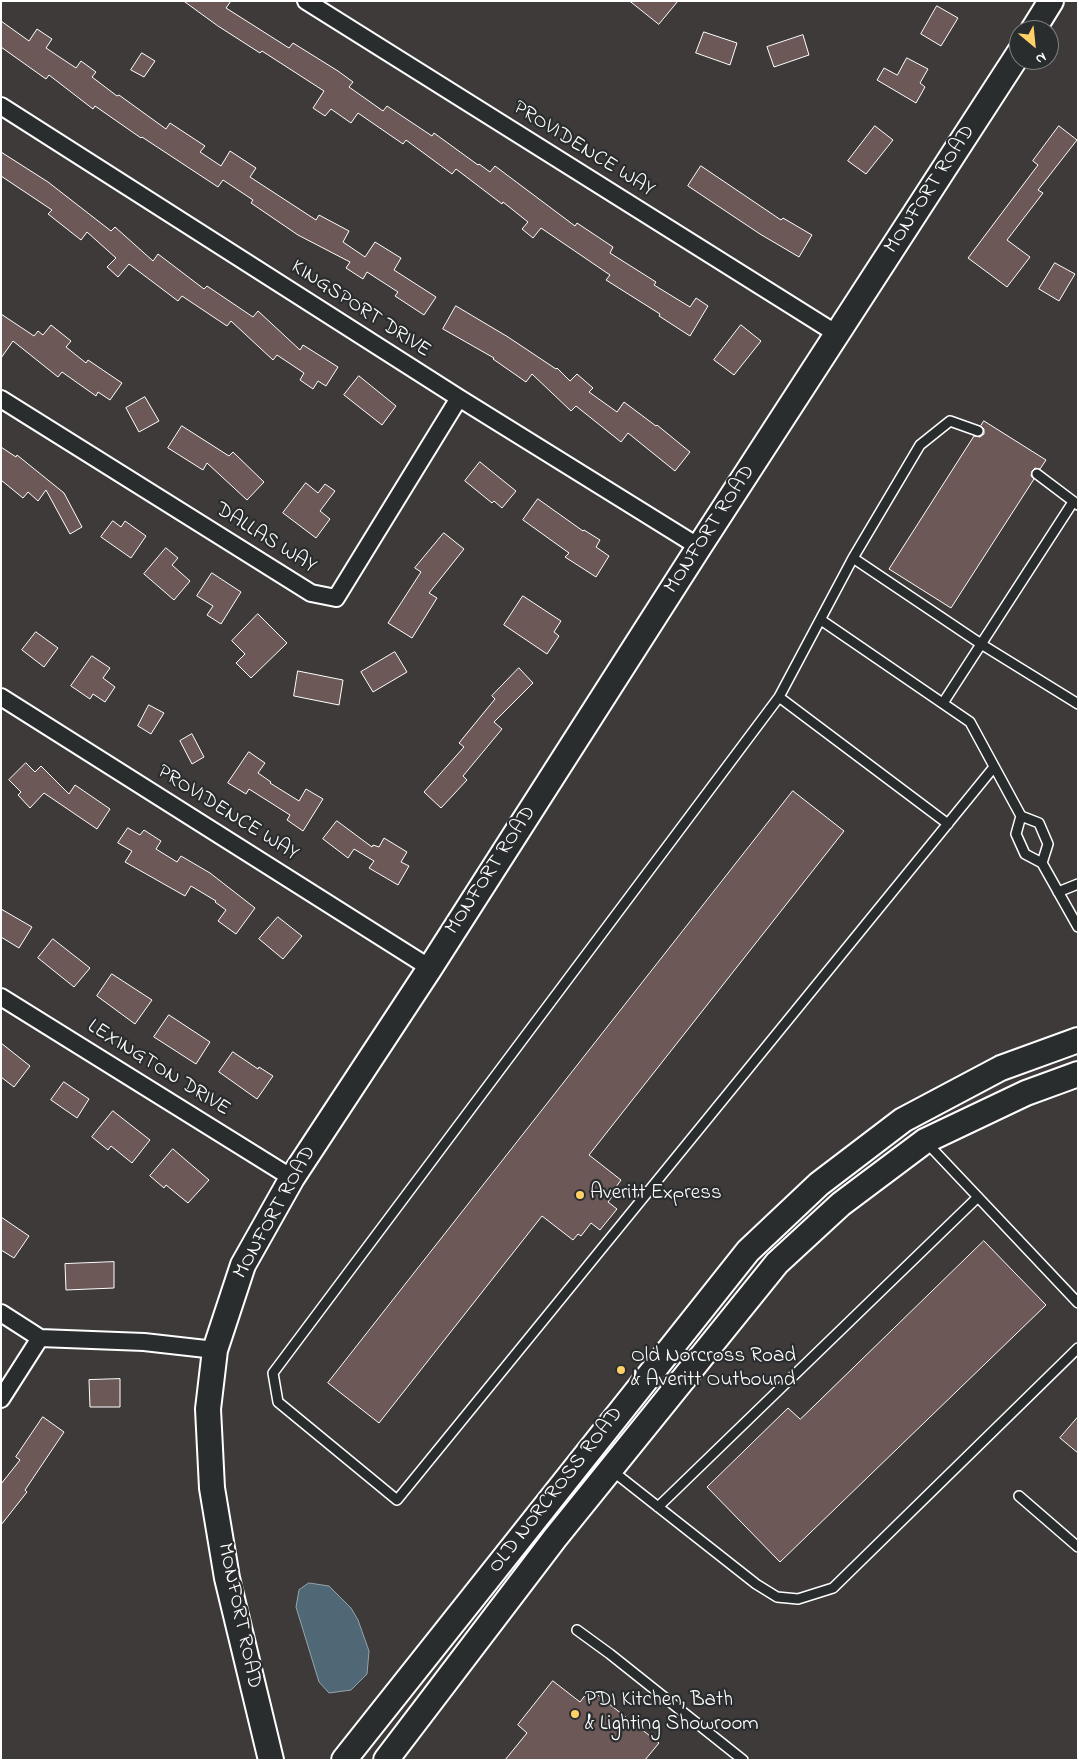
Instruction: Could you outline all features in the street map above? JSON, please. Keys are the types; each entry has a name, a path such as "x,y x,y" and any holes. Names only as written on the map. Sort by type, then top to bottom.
{"main road":[{"path":"1040,20 1051,1"},
{"name":"MONFORT ROAD","path":"272,1759 227,1578 212,1488 208,1409 215,1350 243,1265 292,1178 430,968 699,547 1009,68"},
{"name":"OLD NORCROSS ROAD","path":"344,1760 748,1251 819,1184 903,1120 1001,1068 1078,1040"},
{"name":"OLD NORCROSS ROAD","path":"386,1760 555,1538 777,1262 841,1204 925,1141 1026,1093 1078,1074"}],"street":[{"name":"PROVIDENCE WAY","path":"306,1 837,334"},
{"name":"KINGSPORT DRIVE","path":"1,106 459,398 699,547"},
{"name":"DALLAS WAY","path":"1,399 311,594 336,598 459,398"},
{"name":"PROVIDENCE WAY","path":"1,697 430,968"},
{"name":"LEXINGTON DRIVE","path":"1,996 292,1178"},
{"path":"1,1313 40,1338 144,1342 215,1350"},
{"path":"1,1399 40,1338"}],"lane":[{"path":"978,431 950,420 920,445 853,558 778,696 273,1373 278,1402 397,1500 994,767"},
{"path":"943,703 1075,503 1037,474"},
{"path":"853,558 981,644 1078,704"},
{"path":"821,620 970,722 1021,816 1038,823 1048,844 1042,863"},
{"path":"778,696 948,824"},
{"path":"1021,816 1016,834 1025,854 1042,863 1078,927"},
{"path":"1058,892 1078,884"},
{"path":"925,1141 1078,1303"},
{"path":"658,1507 978,1197"},
{"path":"610,1469 756,1584 777,1597 798,1599 833,1588 1078,1348"},
{"path":"1018,1496 1078,1547"},
{"path":"577,1630 743,1760"}],"water":[{"path":"309,1583 329,1586 351,1608 358,1620 369,1651 367,1674 351,1690 329,1693 319,1682 296,1607 299,1590"}],"building":[{"path":"184,1 231,1 226,8 289,48 293,43 338,71 353,82 349,87 383,111 387,106 432,136 434,133 490,172 495,166 575,226 577,223 613,247 610,253 656,282 654,285 690,307 696,298 708,306 690,336 659,316 660,314 606,280 610,275 541,228 533,238 522,229 528,222 456,169 452,174 406,140 403,144 358,113 351,123 331,109 325,116 313,108 324,91 262,51 260,53 218,26"},
{"path":"630,1 678,1 659,24"},
{"path":"937,6 958,18 941,46 921,34"},
{"path":"1,21 29,41 37,29 52,39 46,48 76,68 81,61 96,72 92,77 117,96 119,95 166,129 170,123 205,146 200,152 221,166 230,151 256,168 250,177 316,220 319,215 349,231 343,242 365,257 375,242 401,258 394,270 436,297 424,315 395,296 398,292 367,272 363,279 346,268 350,262 298,235 251,203 253,200 223,180 218,187 95,106 93,109 49,75 46,79 1,47"},
{"path":"704,32 737,43 730,65 696,53"},
{"path":"803,35 809,55 774,67 767,47"},
{"path":"142,53 155,61 144,77 131,70"},
{"path":"907,58 928,69 920,83 925,87 916,103 877,80 884,68 897,75"},
{"path":"875,126 893,140 866,174 848,161"},
{"path":"1059,126 1077,140 1038,190 1043,193 1007,240 1030,257 1007,287 968,258 1038,165 1033,161"},
{"path":"1,152 48,182 111,231 115,227 153,261 158,254 204,289 207,286 253,317 258,311 300,350 303,345 338,367 326,386 318,381 313,389 300,380 304,373 277,355 273,360 231,321 227,326 182,296 178,301 129,264 118,277 107,267 116,258 87,232 81,240 48,214 52,210 1,176"},
{"path":"701,166 781,220 783,218 812,235 799,257 760,234 688,186"},
{"path":"1055,263 1075,274 1059,301 1039,289"},
{"path":"456,306 557,368 570,381 577,374 593,388 589,392 617,412 624,402 657,425 690,452 675,471 628,433 621,442 576,406 571,411 532,374 526,382 494,358 443,329"},
{"path":"1,314 34,336 38,331 43,335 51,325 71,341 66,347 86,363 88,360 122,383 110,400 98,392 96,396 62,372 58,377 13,341 1,358"},
{"path":"741,325 761,341 734,375 714,360"},
{"path":"359,376 396,406 382,425 344,395"},
{"path":"145,397 159,421 139,432 126,408"},
{"path":"984,421 1046,460 1040,469 1035,468 1032,471 1031,476 1034,479 951,608 889,569 974,436 980,437 984,434 984,429 981,426"},
{"path":"182,426 229,456 233,452 264,482 247,500 207,463 203,470 168,448"},
{"path":"1,447 16,457 17,455 64,493 82,527 70,534 46,490 38,501 28,492 23,498 1,480"},
{"path":"480,462 516,491 502,508 494,501 492,503 465,481"},
{"path":"306,483 318,493 325,484 335,491 320,511 330,519 316,538 283,513"},
{"path":"538,499 583,531 600,540 596,547 609,556 596,577 565,557 569,553 523,520"},
{"path":"113,521 121,527 125,521 146,536 131,558 101,537"},
{"path":"444,533 464,549 429,593 437,598 412,638 388,623 421,572 415,568"},
{"path":"166,548 178,558 172,565 190,581 174,600 144,574"},
{"path":"212,573 241,592 221,624 207,615 213,606 197,596"},
{"path":"523,596 561,621 554,632 559,636 547,654 504,625"},
{"path":"258,614 287,643 251,678 236,663 245,654 232,641"},
{"path":"36,632 58,648 44,667 22,650"},
{"path":"395,652 407,672 373,692 361,672"},
{"path":"92,656 110,668 103,678 115,687 105,702 93,694 90,699 71,686"},
{"path":"519,668 533,683 494,722 502,729 463,776 467,780 441,808 424,792 464,747 459,743 495,699 492,696"},
{"path":"298,671 343,680 339,705 294,696"},
{"path":"149,705 164,713 151,734 138,726"},
{"path":"192,734 204,757 192,764 180,741"},
{"path":"249,752 265,763 258,773 270,783 299,801 306,789 323,799 303,831 287,820 290,815 249,789 246,794 228,783"},
{"path":"26,763 35,772 41,766 69,794 75,785 110,809 97,829 44,793 30,808 18,795 21,792 9,780"},
{"path":"793,791 844,831 589,1155 621,1180 616,1187 618,1189 608,1202 617,1209 600,1230 591,1223 581,1236 578,1234 573,1240 542,1216 379,1423 328,1383"},
{"path":"337,821 372,847 373,845 379,847 384,838 407,852 401,862 409,866 398,885 369,868 374,861 354,849 348,858 323,839"},
{"path":"128,828 140,835 144,830 161,841 156,849 177,862 181,856 210,873 255,908 236,934 218,921 226,910 216,901 191,886 185,896 125,862 132,851 118,843"},
{"path":"1,909 32,927 19,948 1,937"},
{"path":"278,917 302,936 283,959 259,939"},
{"path":"53,939 90,968 74,987 38,958"},
{"path":"112,974 152,1000 135,1024 97,996"},
{"path":"169,1015 210,1042 196,1064 154,1037"},
{"path":"1,1043 30,1066 14,1087 1,1077"},
{"path":"233,1052 258,1069 259,1067 273,1076 257,1099 219,1072"},
{"path":"64,1082 89,1099 77,1118 51,1100"},
{"path":"113,1111 150,1140 132,1163 111,1146 108,1150 92,1137"},
{"path":"173,1149 209,1180 188,1203 166,1185 164,1188 150,1176"},
{"path":"1,1217 29,1236 14,1258 1,1250"},
{"path":"984,1241 1046,1305 780,1562 707,1487 788,1408 800,1419"},
{"path":"114,1262 114,1288 66,1290 65,1264"},
{"path":"120,1379 120,1407 90,1407 89,1380"},
{"path":"43,1417 64,1432 25,1490 27,1492 1,1525 1,1484 20,1460 16,1457"},
{"path":"1078,1417 1078,1453 1060,1438"},
{"name":"PDI Kitchen, Bath & Lighting Showroom","path":"553,1681 580,1702 590,1689 659,1743 645,1760 505,1760 527,1733 518,1725"}],"place":[{"name":"Averitt Express","path":"580,1195"},
{"name":"Old Norcross Road & Averitt Outbound","path":"621,1370"},
{"name":"PDI Kitchen, Bath & Lighting Showroom","path":"575,1714"}]}
